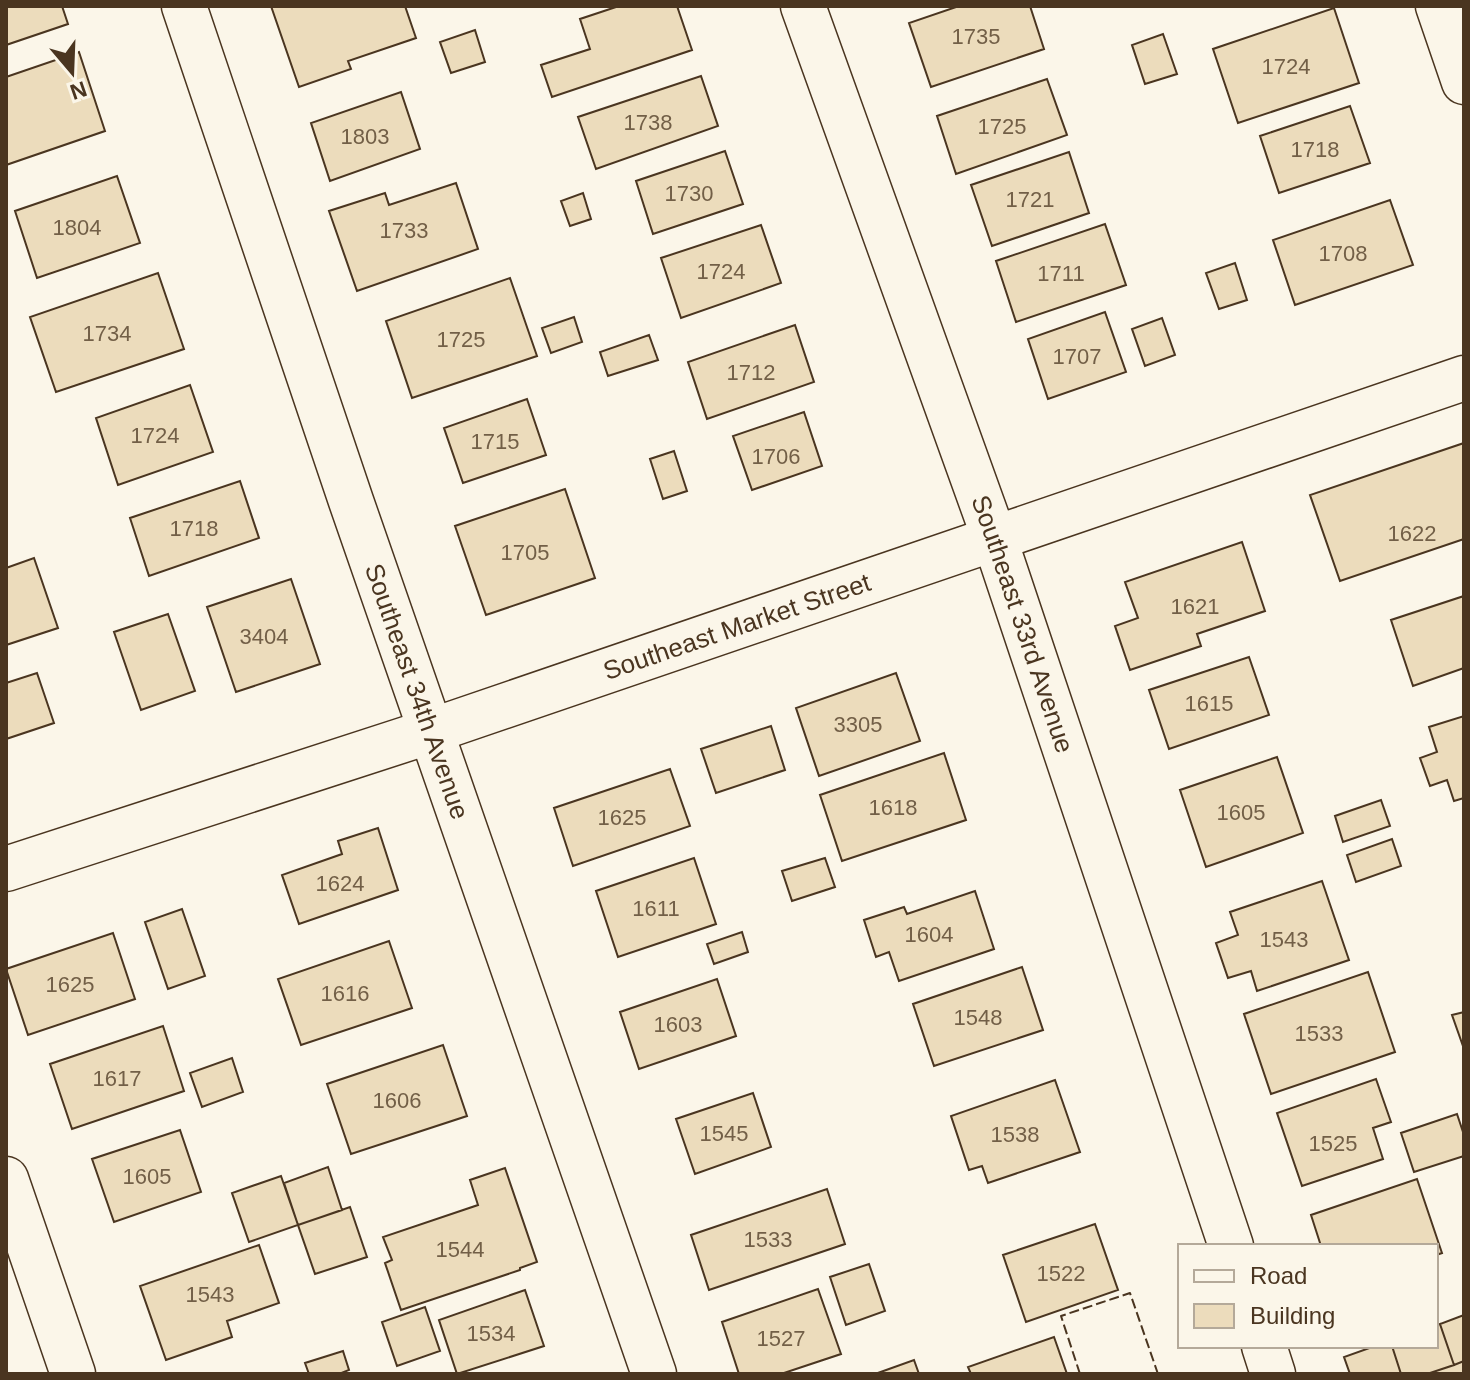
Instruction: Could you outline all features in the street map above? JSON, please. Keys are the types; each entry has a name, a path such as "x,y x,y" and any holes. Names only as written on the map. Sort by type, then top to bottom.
{"street":[{"name":"Southeast 34th Avenue","path":"184,6 654,1374"},
{"name":"Southeast 33rd Avenue","path":"803,6 994,537 1230,1244"},
{"path":"1438,6 1464,82"},
{"name":"Southeast Market Street","path":"6,869 431,731 1464,378"},
{"path":"6,1179 73,1374"},
{"path":"1265,1348 1273,1374"}],"building":[{"path":"6,6 62,6 68,24 6,45"},
{"path":"271,6 405,6 416,38 348,61 351,69 299,87"},
{"path":"619,6 677,6 692,50 552,97 541,65 590,49 580,19"},
{"path":"959,6 1030,6 1044,49 931,87 909,23"},
{"path":"1334,8 1359,83 1238,123 1213,49"},
{"path":"475,30 485,62 451,73 440,42"},
{"path":"1163,34 1177,74 1145,84 1132,45"},
{"path":"79,52 105,131 6,165 6,77"},
{"path":"701,76 718,126 596,169 578,117"},
{"path":"1047,79 1067,135 956,174 937,116"},
{"path":"401,92 420,149 330,181 311,123"},
{"path":"1350,106 1370,163 1279,193 1260,136"},
{"path":"725,151 743,204 653,234 636,181"},
{"path":"1069,152 1089,213 992,246 971,185"},
{"path":"117,176 140,243 37,278 15,211"},
{"path":"456,183 478,249 357,291 329,211 385,193 389,205"},
{"path":"583,193 591,219 570,226 561,201"},
{"path":"1390,200 1413,265 1295,305 1273,240"},
{"path":"1105,224 1126,285 1016,322 996,261"},
{"path":"761,225 781,283 681,318 661,258"},
{"path":"1235,263 1247,300 1219,309 1206,273"},
{"path":"158,273 184,349 56,392 30,317"},
{"path":"510,278 537,356 412,398 386,321"},
{"path":"1105,312 1126,372 1048,399 1028,339"},
{"path":"574,317 582,342 551,353 542,328"},
{"path":"1162,318 1175,355 1145,366 1132,329"},
{"path":"795,325 814,382 707,419 688,362"},
{"path":"649,335 658,360 608,376 600,352"},
{"path":"190,385 213,452 118,485 96,418"},
{"path":"527,399 546,455 463,483 444,428"},
{"path":"804,412 822,466 752,490 733,436"},
{"path":"1464,443 1464,539 1340,581 1310,495"},
{"path":"674,451 687,491 663,499 650,459"},
{"path":"240,481 259,538 149,576 130,518"},
{"path":"565,489 595,578 486,615 455,526"},
{"path":"1242,542 1265,611 1197,634 1201,646 1130,670 1115,626 1138,618 1125,582"},
{"path":"34,558 58,628 6,645 6,568"},
{"path":"291,579 320,664 236,692 207,607"},
{"path":"1464,596 1464,668 1413,686 1391,620"},
{"path":"168,614 195,691 141,710 114,632"},
{"path":"1249,657 1269,715 1169,749 1149,690"},
{"path":"37,673 54,723 6,739 6,683"},
{"path":"896,673 920,741 819,776 796,708"},
{"path":"1464,716 1464,798 1454,801 1447,780 1430,786 1420,758 1437,752 1429,727"},
{"path":"771,726 785,770 716,793 701,749"},
{"path":"944,753 966,820 842,861 820,795"},
{"path":"1277,757 1303,833 1206,867 1180,790"},
{"path":"670,769 690,826 573,866 554,808"},
{"path":"1381,800 1390,826 1343,842 1335,816"},
{"path":"378,828 398,890 299,924 282,875 342,854 338,841"},
{"path":"1392,839 1401,866 1356,882 1347,855"},
{"path":"694,858 716,924 618,957 596,891"},
{"path":"825,858 835,887 792,901 782,871"},
{"path":"1322,881 1349,960 1257,991 1251,971 1228,978 1216,943 1238,935 1230,912"},
{"path":"975,891 994,949 899,981 889,952 876,957 864,920 904,907 907,914"},
{"path":"182,909 205,976 168,989 145,922"},
{"path":"742,932 748,952 714,964 707,944"},
{"path":"113,933 135,999 28,1035 6,969"},
{"path":"389,941 412,1008 301,1045 278,979"},
{"path":"1022,967 1043,1030 934,1066 913,1004"},
{"path":"1368,972 1395,1052 1271,1094 1244,1014"},
{"path":"717,979 736,1036 639,1069 620,1012"},
{"path":"1464,1012 1464,1049 1452,1015"},
{"path":"163,1026 184,1091 72,1129 50,1064"},
{"path":"443,1045 467,1116 351,1154 327,1084"},
{"path":"232,1058 243,1092 202,1107 190,1073"},
{"path":"1376,1079 1391,1122 1373,1128 1383,1159 1302,1186 1277,1113"},
{"path":"1055,1080 1080,1152 988,1183 982,1166 969,1170 951,1116"},
{"path":"753,1093 771,1147 695,1174 676,1119"},
{"path":"1457,1114 1464,1135 1464,1156 1414,1172 1401,1133"},
{"path":"180,1130 201,1192 114,1222 92,1159"},
{"path":"328,1167 342,1210 298,1225 284,1183"},
{"path":"505,1168 537,1262 401,1310 385,1263 392,1260 383,1237 478,1205 470,1180"},
{"path":"281,1176 298,1225 249,1242 232,1193"},
{"path":"1417,1179 1442,1253 1438,1254 1438,1244 1320,1244 1311,1215"},
{"path":"827,1189 845,1244 709,1290 691,1235"},
{"path":"350,1207 367,1257 315,1274 298,1225"},
{"path":"1095,1224 1118,1290 1026,1322 1003,1255"},
{"path":"259,1245 279,1303 227,1321 232,1337 166,1360 140,1286"},
{"path":"869,1264 885,1311 846,1325 830,1277"},
{"path":"818,1289 841,1354 781,1374 739,1374 722,1322"},
{"path":"525,1290 544,1346 457,1374 439,1320"},
{"path":"425,1307 440,1351 397,1366 382,1322"},
{"path":"1464,1315 1464,1361 1454,1365 1440,1324"},
{"path":"1438,1324 1454,1365 1427,1374 1401,1374 1393,1348 1438,1348"},
{"path":"1054,1337 1067,1374 971,1374 968,1367"},
{"path":"1369,1348 1393,1348 1401,1374 1350,1374 1344,1357"},
{"path":"343,1351 349,1370 339,1374 309,1374 305,1363"},
{"path":"914,1360 919,1374 875,1374"},
{"path":"1464,1361 1464,1374 1427,1374 1454,1365"}],"fence":[{"path":"1080,1374 1061,1316 1130,1293 1158,1374"}]}
